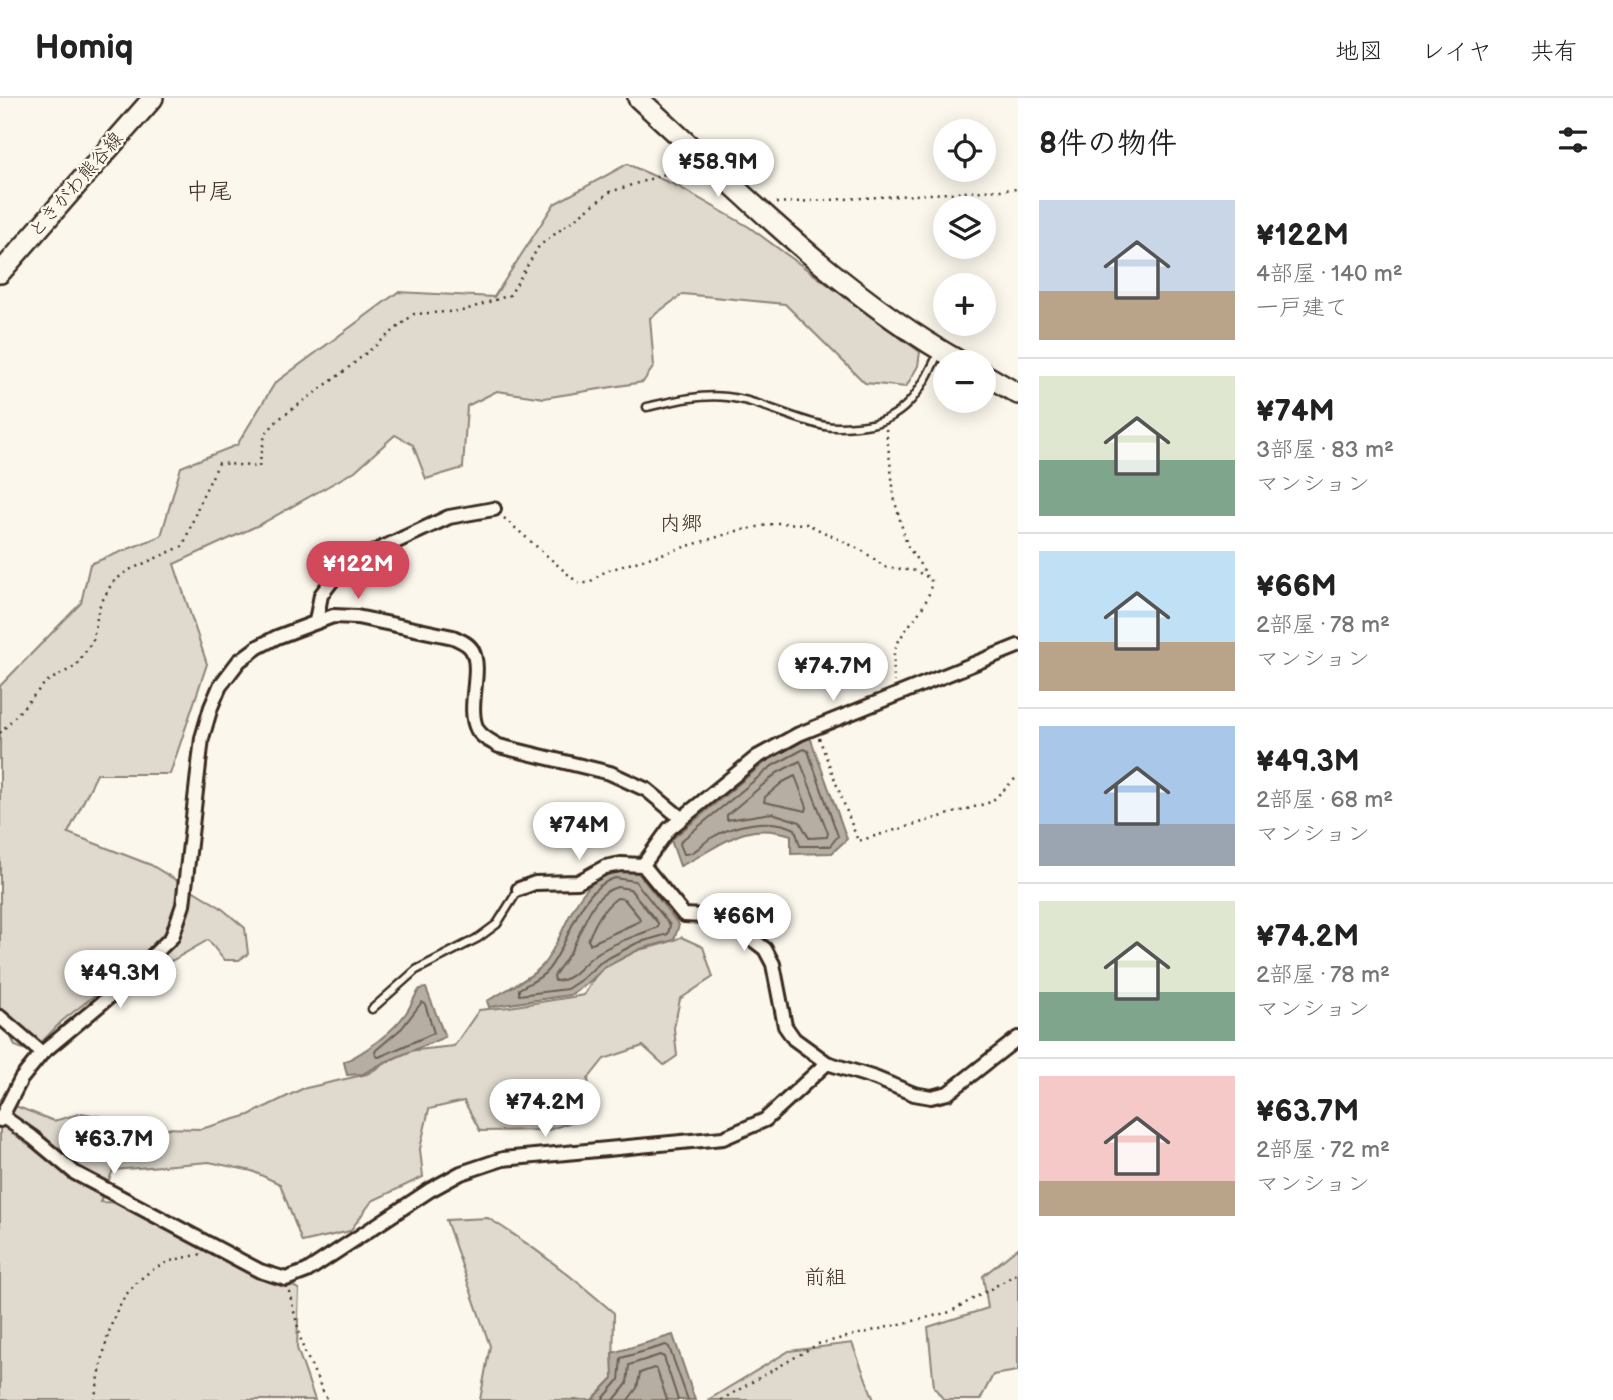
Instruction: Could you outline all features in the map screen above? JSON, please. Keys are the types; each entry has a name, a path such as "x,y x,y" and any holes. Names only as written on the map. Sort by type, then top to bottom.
{"street":[{"name":"ときがわ熊谷線","path":"0,273 7,259 153,98"},
{"path":"638,98 756,208 825,266 939,350"},
{"path":"996,381 1018,394"},
{"path":"316,621 321,595 337,575 380,549 449,517 494,509"},
{"path":"681,818 647,790 610,773 499,746 486,738 478,730 474,718 472,650 453,637 357,617 334,616 277,637 239,661 220,686 211,707 202,738 195,780 183,905 172,937 115,992 42,1053 22,1079 1,1118 33,1137 75,1173 260,1271 286,1279 307,1271 461,1173 503,1160 723,1138 765,1120 827,1063"},
{"path":"643,865 668,829 757,757 799,734 1018,646"},
{"path":"519,890 535,883 578,882 605,867 621,864 643,865"},
{"path":"643,865 684,915 723,917 765,949 773,964 785,1026 794,1039 827,1063 914,1094 931,1097 948,1093 1018,1038"},
{"path":"0,1017 42,1053"}],"lane":[{"path":"647,407 680,399 724,397 750,401 839,428 885,421 916,395 933,364"},
{"path":"372,1009 416,970 478,938 497,924 519,890"}],"path":[{"path":"0,733 46,682 76,666 93,640 99,607 112,583 127,571 183,546 219,463 258,467 265,434 279,419 342,373 414,314 462,311 510,295 539,246 610,192 707,161"},
{"path":"756,208 778,202 1018,189"},
{"path":"885,421 895,502 907,545 931,579 928,597 894,653 894,696"},
{"path":"494,509 578,583 588,583 606,571 688,545 778,523 807,524 853,545 885,567 927,575"},
{"path":"815,728 858,841 991,802 1018,776"},
{"path":"94,1400 110,1324 122,1299 162,1265 219,1250"},
{"path":"721,1400 818,1344 950,1312 1018,1271"},
{"path":"286,1279 303,1348 327,1400"}],"shaded area":[{"path":"627,164 679,187 749,227 920,352 918,366 906,387 865,383 785,304 683,294 650,318 654,366 643,382 544,398 497,391 467,406 463,468 426,479 413,445 395,435 355,471 261,524 174,564 207,664 170,774 97,774 68,833 151,865 220,907 245,928 248,954 239,960 224,960 208,940 173,960 113,981 62,1021 32,1052 15,1046 0,1012 0,686 81,603 90,564 161,536 181,467 237,445 275,383 398,292 494,297 554,204"},
{"path":"681,937 703,947 713,977 680,999 674,1028 677,1056 664,1065 643,1046 604,1059 588,1079 593,1114 549,1130 480,1131 464,1101 429,1109 420,1149 423,1177 372,1201 350,1231 302,1242 280,1184 252,1171 209,1162 113,1170 100,1202 129,1203 299,1289 297,1348 315,1400 0,1400 0,1100 54,1121 82,1113 160,1128 201,1129 249,1115 302,1089 367,1074 407,1051 454,1046 479,1010 584,995 597,973 615,958"},
{"path":"488,1218 553,1263 614,1313 613,1378 592,1400 480,1400 490,1346 446,1220"},
{"path":"1018,1248 1018,1371 993,1375 980,1400 944,1400 934,1387 928,1327 988,1308 983,1276"},
{"path":"852,1343 874,1400 708,1400 789,1351"}],"water":[{"path":"810,737 847,839 832,853 791,854 791,835 774,831 745,833 680,866 671,840 768,760"},
{"path":"614,871 638,873 679,925 674,940 640,949 604,968 570,995 489,1007 487,1001 524,980 543,965 579,898 600,878"},
{"path":"426,988 445,1037 363,1074 347,1075 344,1062 369,1048 386,1034 406,1013 420,989"},
{"path":"673,1335 695,1400 592,1400 613,1378 612,1353"}],"district":[{"name":"中尾","path":"209,192"},
{"name":"内郷","path":"681,523"},
{"name":"前組","path":"825,1277"}]}
